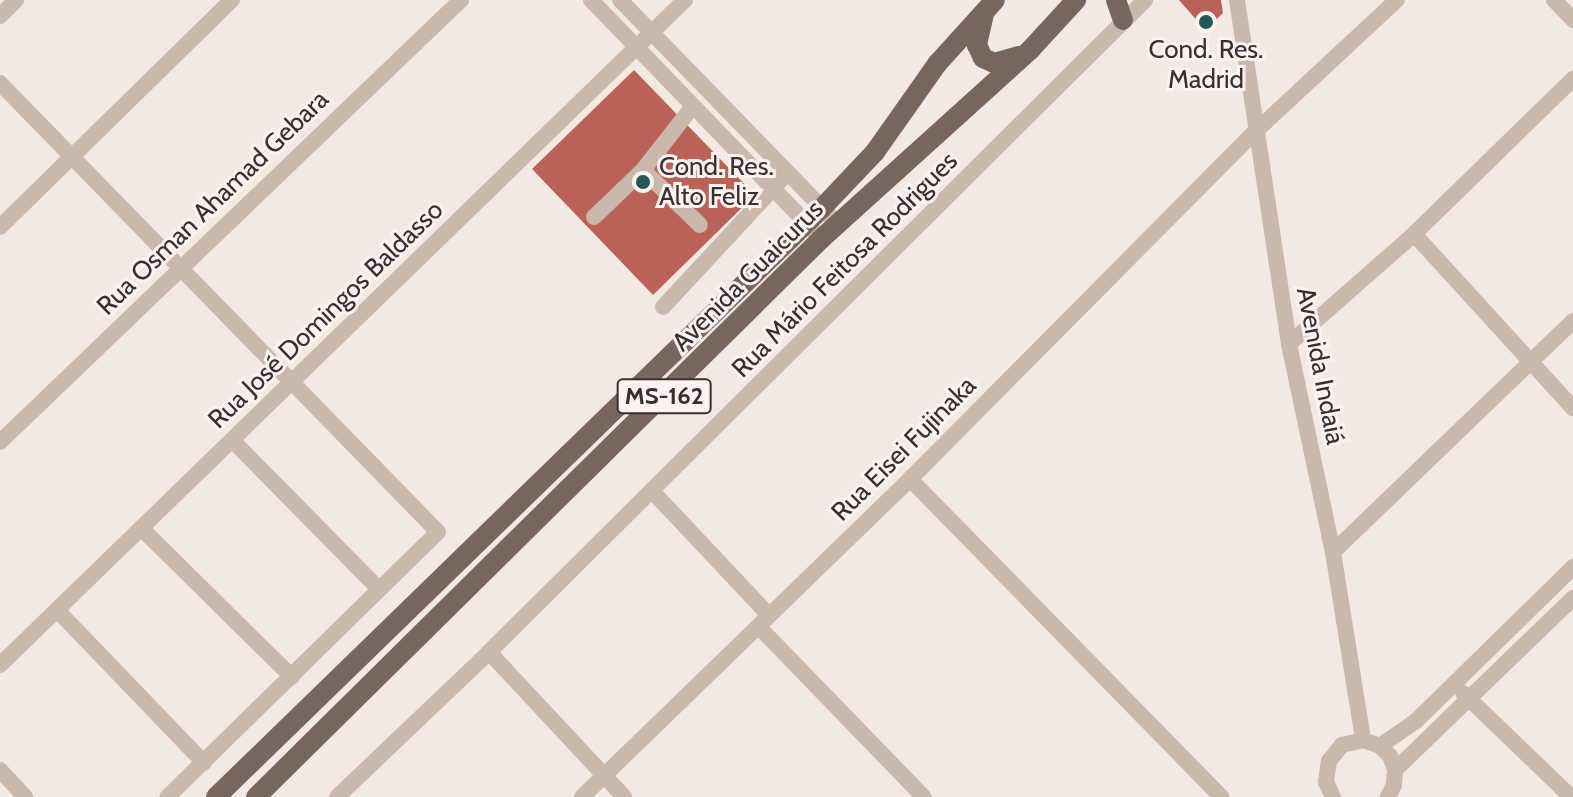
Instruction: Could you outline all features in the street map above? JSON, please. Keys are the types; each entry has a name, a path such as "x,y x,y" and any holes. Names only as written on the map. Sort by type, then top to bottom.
{"main road":[{"name":"Avenida Guaicurus","path":"256,797 837,223 1031,49 1076,0"},
{"path":"1116,0 1123,20"},
{"name":"Avenida Guaicurus","path":"216,797 822,208 875,152 937,64 987,3"},
{"path":"987,3 977,45 983,58 994,63 1008,61 1031,49"}],"street":[{"path":"0,16 16,0"},
{"path":"0,227 232,0"},
{"name":"Rua Osman Ahamad Gebara","path":"0,442 461,0"},
{"path":"591,0 821,239"},
{"path":"620,0 837,223"},
{"name":"Rua José Domingos Baldasso","path":"0,665 685,0"},
{"name":"Rua Mário Feitosa Rodrigues","path":"337,797 489,652 1145,0"},
{"name":"Avenida Indaiá","path":"1237,0 1289,344 1333,552 1363,740"},
{"name":"Rua Eisei Fujinaka","path":"582,797 910,479 1257,130 1397,0"},
{"path":"1554,0 1573,20"},
{"path":"1289,344 1414,234 1573,79"},
{"path":"0,83 438,532 167,797"},
{"path":"594,217 643,170 693,106"},
{"path":"643,170 700,225"},
{"path":"663,307 788,173"},
{"path":"1414,234 1573,408"},
{"path":"1333,552 1573,321"},
{"path":"232,440 379,589"},
{"path":"910,479 1221,797"},
{"path":"652,491 764,621 924,797"},
{"path":"141,528 292,677"},
{"path":"1380,746 1416,721 1573,567"},
{"path":"1395,770 1573,598"},
{"path":"57,610 204,763"},
{"path":"489,652 624,797"},
{"path":"1455,684 1571,797"},
{"path":"1329,795 1326,771 1329,761 1342,745 1363,740 1380,746 1390,756 1395,770 1394,785 1388,797"},
{"path":"0,770 25,797"}],"building":[{"name":"Cond. Res. Madrid","path":"1179,0 1221,0 1223,13 1205,30"},
{"name":"Cond. Res. Alto Feliz","path":"634,70 755,195 653,295 532,169"}],"place":[{"name":"Cond. Res. Madrid","path":"1206,22"},
{"name":"Cond. Res. Alto Feliz","path":"643,182"}]}
